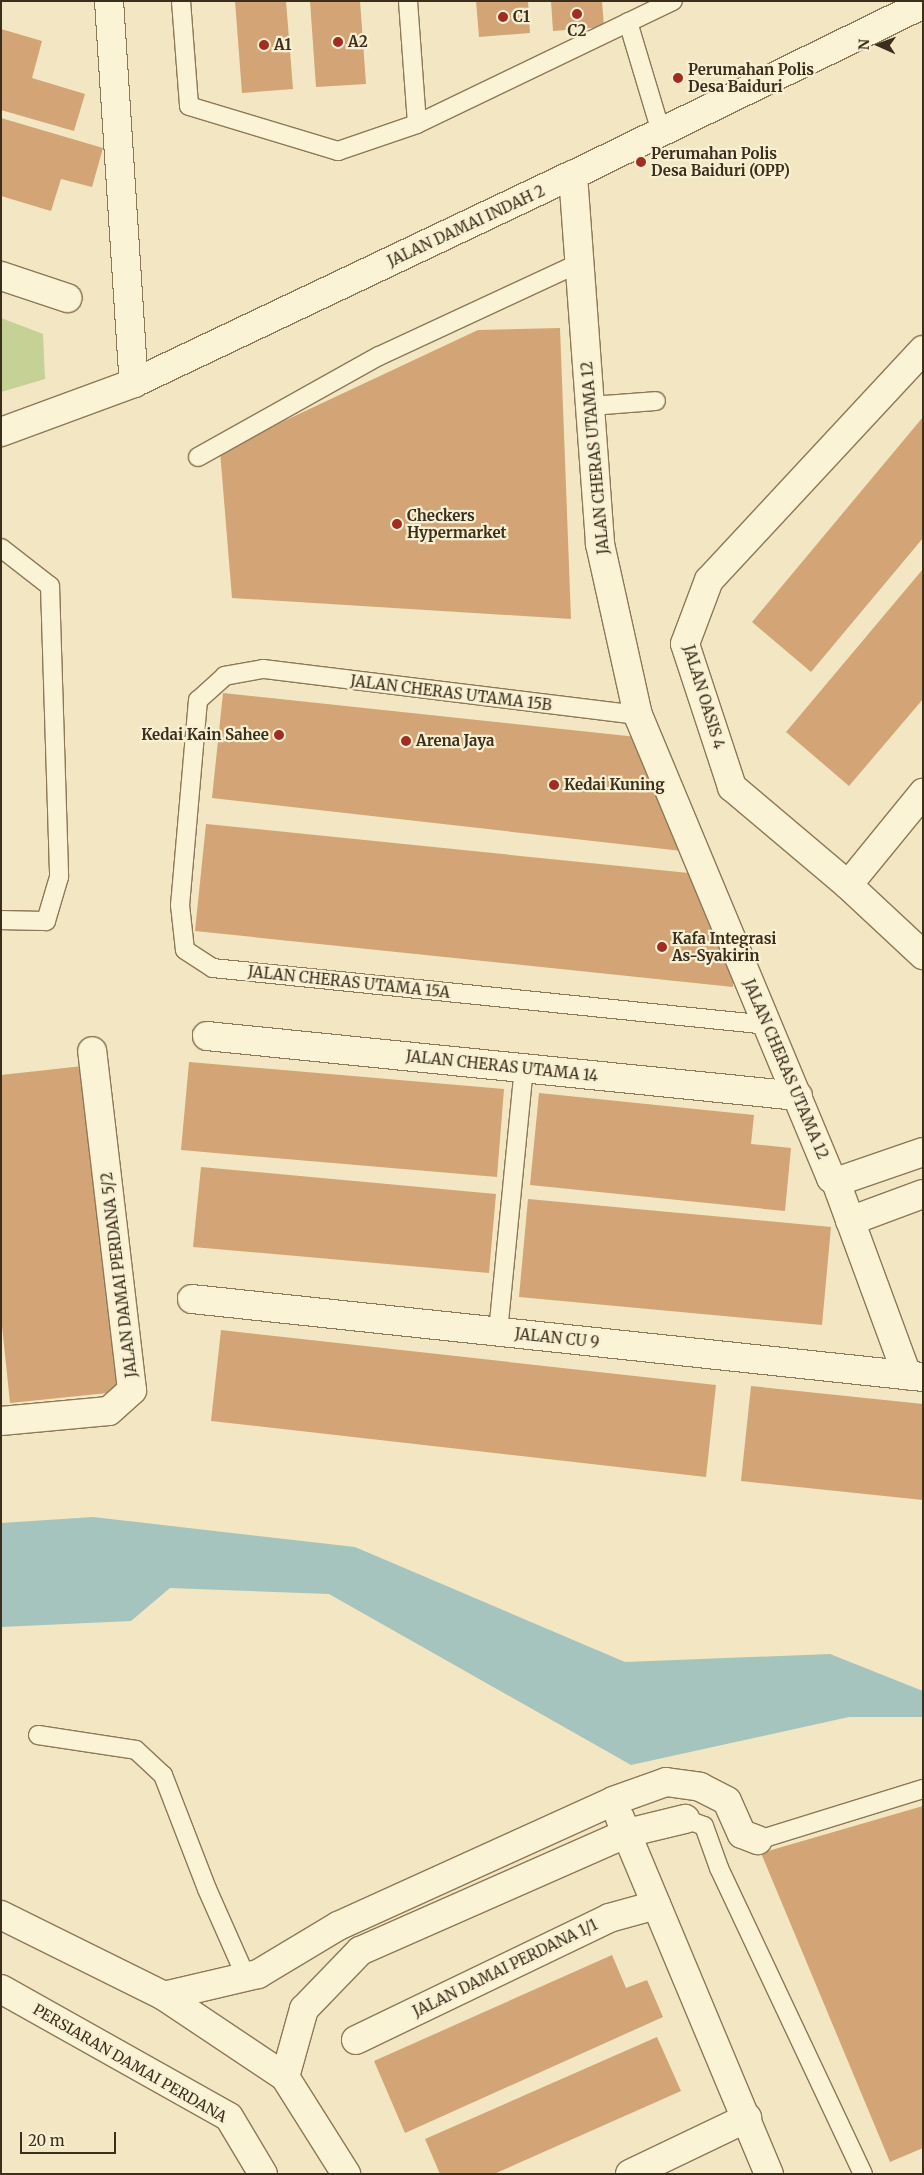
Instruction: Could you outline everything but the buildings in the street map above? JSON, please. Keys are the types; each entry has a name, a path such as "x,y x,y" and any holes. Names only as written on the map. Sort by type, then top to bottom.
{"street":[{"path":"109,1 134,383"},
{"name":"JALAN DAMAI INDAH 2","path":"1,432 134,383 573,175 923,4"},
{"name":"JALAN CHERAS UTAMA 12","path":"573,175 600,544 638,715 831,1178 836,1182 850,1221 915,1376"},
{"path":"1,276 66,298"},
{"name":"JALAN OASIS 4","path":"923,350 709,580 685,644 732,787 848,885 923,955"},
{"path":"848,885 923,793"},
{"name":"JALAN CHERAS UTAMA 14","path":"207,1036 798,1096"},
{"name":"JALAN DAMAI PERDANA 5/2","path":"1,1421 109,1412 132,1390 92,1052"},
{"path":"836,1182 923,1152"},
{"path":"850,1221 923,1194"},
{"name":"JALAN CU 9","path":"192,1299 915,1376"},
{"path":"164,1996 258,1974 338,1926 613,1801 666,1782 700,1787 728,1801 742,1834 758,1840"},
{"path":"613,1801 769,2174"},
{"path":"285,2077 304,2009 360,1951 627,1834 685,1819"},
{"name":"JALAN DAMAI PERDANA 1/1","path":"356,2040 609,1918 656,1905"},
{"path":"1,1915 164,1996 285,2077 346,2174"},
{"name":"PERSIARAN DAMAI PERDANA","path":"1,1989 229,2117 263,2174"},
{"path":"630,2174 747,2118"}],"lane":[{"path":"181,1 189,106 338,151 417,124 628,22 645,7 673,1"},
{"path":"408,1 417,124"},
{"path":"628,22 662,132"},
{"path":"198,457 379,356 580,263"},
{"path":"590,406 656,401"},
{"path":"1,548 50,586 59,876 46,921 1,920"},
{"name":"JALAN CHERAS UTAMA 15B","path":"198,700 225,676 263,669 638,715"},
{"name":"JALAN CHERAS UTAMA 15A","path":"198,700 180,905 185,950 213,968 768,1025"},
{"path":"498,1332 524,1069"},
{"path":"38,1735 136,1750 163,1775 207,1889 246,1977"},
{"path":"758,1840 923,1789"},
{"path":"685,1819 704,1826 719,1868 863,2174"}],"green space":[{"path":"1,318 43,334 45,379 1,392"}],"water":[{"path":"93,1517 355,1547 625,1662 830,1654 923,1691 923,1717 849,1717 631,1765 329,1594 170,1588 131,1621 1,1627 1,1523"}],"place":[{"name":"C2","path":"577,14"},
{"name":"C1","path":"503,17"},
{"name":"A2","path":"338,42"},
{"name":"A1","path":"264,45"},
{"name":"Perumahan Polis Desa Baiduri","path":"678,78"},
{"name":"Perumahan Polis Desa Baiduri (OPP)","path":"641,162"},
{"name":"Checkers Hypermarket","path":"397,524"},
{"name":"Kedai Kain Sahee","path":"279,735"},
{"name":"Arena Jaya","path":"406,741"},
{"name":"Kedai Kuning","path":"554,785"},
{"name":"Kafa Integrasi As-Syakirin","path":"662,947"}]}
